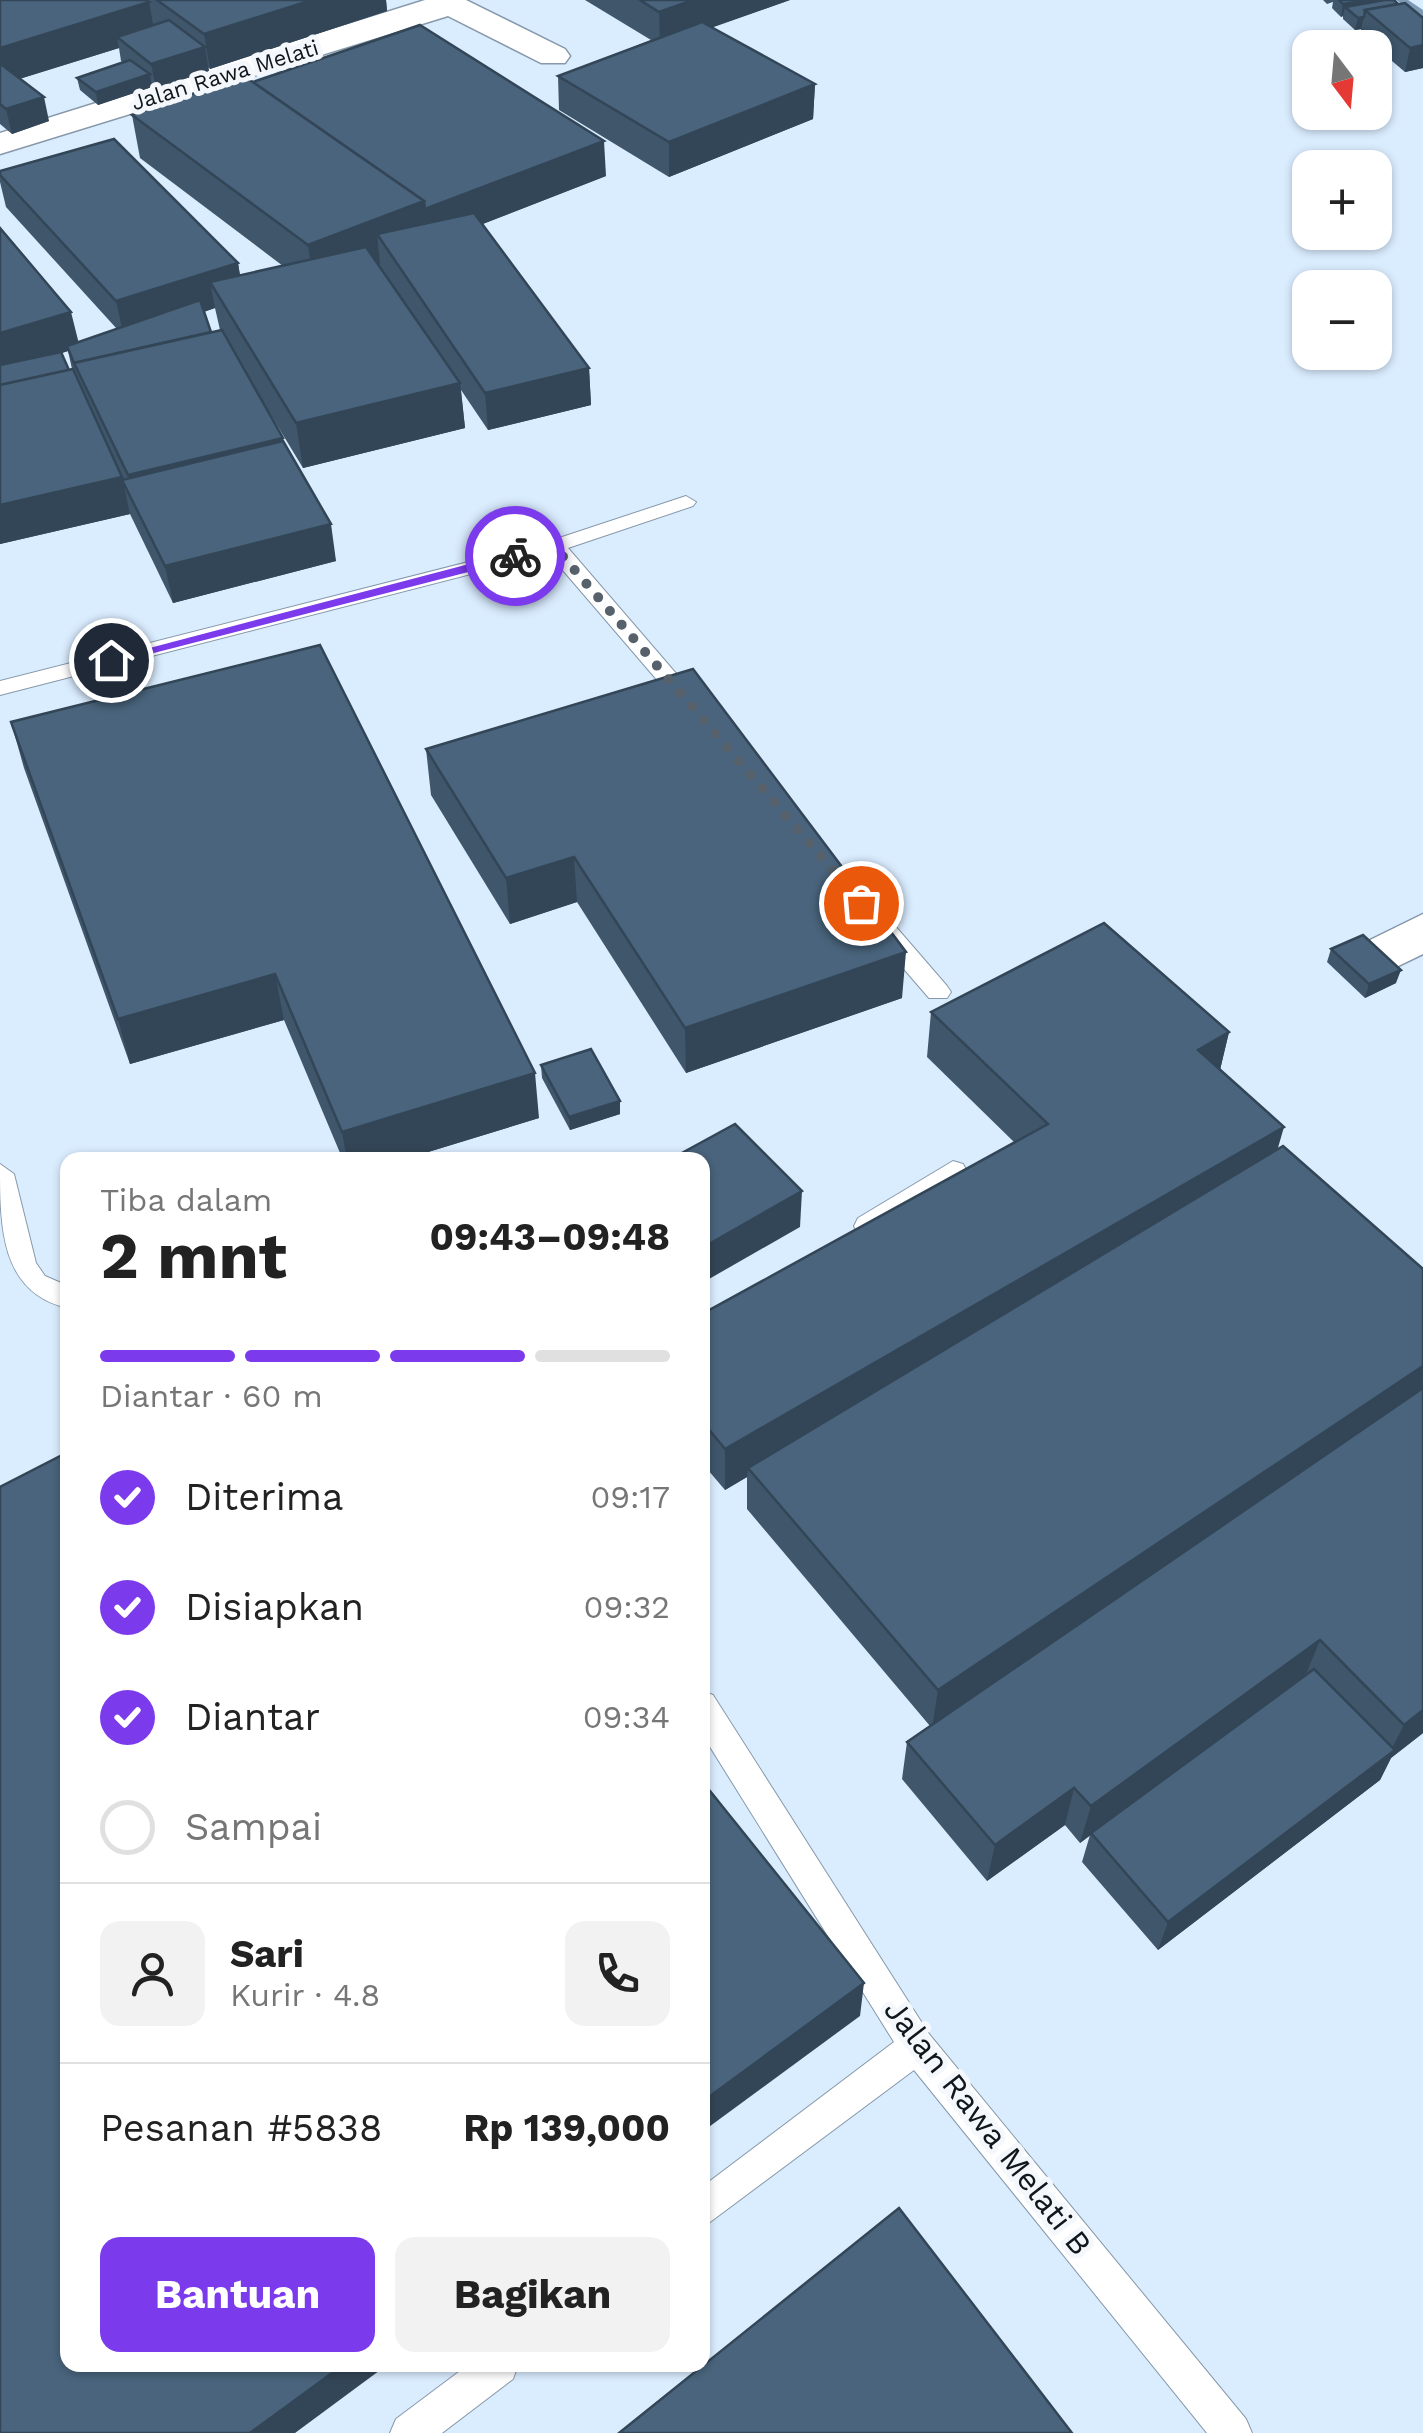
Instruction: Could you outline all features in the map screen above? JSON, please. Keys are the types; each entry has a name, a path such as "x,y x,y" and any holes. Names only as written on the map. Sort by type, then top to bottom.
{"street":[{"name":"Jalan Rawa Melati","path":"0,144 445,3 553,56"}],"lane":[{"path":"0,688 554,546 686,502"},
{"path":"554,546 708,724"},
{"path":"861,903 938,992"},
{"path":"836,1246 952,1171"},
{"path":"0,1174 24,1274 54,1297 60,1297"},
{"name":"Jalan Rawa Melati B","path":"710,1718 917,2046 1232,2433"},
{"path":"710,2204 917,2046"},
{"path":"410,2433 490,2372"}],"building":[{"path":"0,0 146,0 149,2 0,48"},
{"path":"157,0 312,0 204,34"},
{"path":"640,0 693,0 659,12"},
{"path":"1339,0 1371,0 1343,4"},
{"path":"1385,0 1398,4 1365,10 1364,17 1358,18 1345,7"},
{"path":"1405,3 1423,18 1423,45 1410,48 1365,10"},
{"path":"169,20 205,47 151,64 117,37"},
{"path":"702,22 815,84 669,142 558,76"},
{"path":"420,25 604,141 425,209 424,201 253,82"},
{"path":"130,60 150,74 96,92 77,78"},
{"path":"2,65 44,97 6,109 0,104"},
{"path":"244,76 424,201 308,245 132,115"},
{"path":"114,139 238,263 116,301 0,175 0,171"},
{"path":"474,213 589,368 485,393 377,234"},
{"path":"0,228 71,312 0,333"},
{"path":"366,247 460,383 296,423 210,282"},
{"path":"200,300 211,332 74,363 67,346"},
{"path":"222,330 283,438 128,475 74,363"},
{"path":"61,352 69,370 0,385 0,365"},
{"path":"73,369 122,477 0,505 0,385"},
{"path":"283,441 331,524 165,566 122,480"},
{"path":"320,645 535,1073 342,1132 275,974 118,1019 11,722"},
{"path":"693,669 906,952 685,1028 574,857 506,878 426,749"},
{"path":"1104,923 1229,1032 1198,1050 1284,1127 725,1449 710,1431 710,1310 1048,1124 931,1012"},
{"path":"1363,935 1401,970 1369,984 1331,949"},
{"path":"591,1049 620,1101 569,1117 541,1065"},
{"path":"735,1124 802,1191 710,1243 710,1152 684,1152"},
{"path":"1283,1146 1423,1269 1423,1366 938,1690 748,1468"},
{"path":"1423,1388 1423,1710 1404,1725 1320,1640 1091,1806 1074,1788 995,1845 907,1742"},
{"path":"60,1456 60,2372 333,2372 250,2433 0,2433 0,1487"},
{"path":"1314,1669 1395,1750 1168,1922 1091,1833"},
{"path":"710,1791 864,1983 710,2096"},
{"path":"899,2208 1072,2433 619,2433 695,2372 710,2372 710,2360"}],"waterway":[{"path":"1401,0 1423,15"}],"way so far":[{"path":"515,556 554,546 861,903"}],"route":[{"path":"111,660 515,556"}]}
